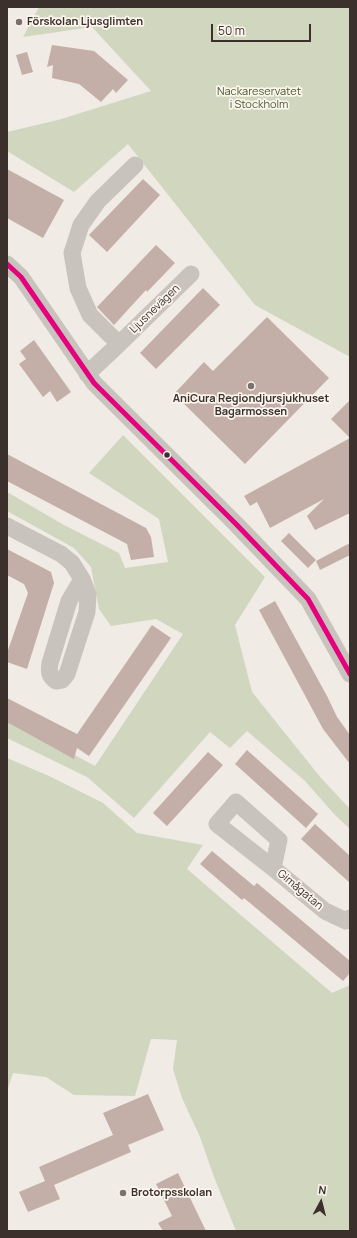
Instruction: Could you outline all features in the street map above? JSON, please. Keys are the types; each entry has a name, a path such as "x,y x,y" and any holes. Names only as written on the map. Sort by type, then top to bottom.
{"street":[{"path":"119,344 90,315 78,288 72,253 81,225 98,201 135,165"},
{"path":"7,264 21,277 94,383 236,524 308,599 350,674"},
{"name":"Ljusnevägen","path":"87,374 191,274"},
{"path":"7,526 61,554 72,563 82,579 88,594 88,612 67,674 62,680 56,681 51,678 49,672 50,663 69,601 82,579"},
{"name":"Gimågatan","path":"273,868 325,911 346,921 350,918"}],"green space":[{"name":"Nackareservatet i Stockholm","path":"39,7 350,7 350,357 255,305 128,144 74,192 7,151 7,132 58,120 151,91 92,27 23,37"},
{"path":"123,435 265,577 235,625 252,692 321,778 350,809 350,829 335,815 305,781 247,731 230,748 210,732 134,818 87,777 7,738 7,719 95,766 183,634 156,619 111,626 99,609 91,567 74,548 7,511 7,492 64,525 119,553 125,568 168,562 159,519 89,473"},
{"path":"7,758 49,776 103,803 137,833 203,845 187,869 332,993 350,985 350,1231 236,1231 214,1177 200,1137 182,1098 173,1069 177,1040 151,1039 135,1096 74,1095 46,1077 13,1073 7,1091"}],"building":[{"path":"52,45 94,51 128,80 116,93 113,89 101,102 79,84 52,78 53,65 47,67"},
{"path":"27,52 33,72 22,75 16,55"},
{"path":"7,169 64,200 43,238 7,218"},
{"path":"143,179 160,195 107,252 89,235"},
{"path":"156,245 175,263 147,292 146,290 114,325 97,307"},
{"path":"203,288 220,305 156,369 140,353"},
{"name":"AniCura Regiondjursjukhuset Bagarmossen","path":"267,317 329,378 245,464 174,394 204,362 213,371"},
{"path":"34,340 71,392 57,402 50,391 43,397 19,364 26,359 20,351"},
{"path":"350,400 350,438 331,419"},
{"path":"350,438 350,513 315,530 307,516 324,499 270,528 257,502 250,506 244,496"},
{"path":"7,454 146,528 151,537 154,557 131,560 127,544 7,481"},
{"path":"289,533 316,560 308,568 281,541"},
{"path":"350,543 350,555 320,570 316,561"},
{"path":"7,549 51,572 54,583 27,669 7,662 7,653 28,593 24,584 7,575"},
{"path":"275,601 337,717 350,735 350,764 323,729 259,610"},
{"path":"152,625 171,638 89,756 77,748 74,759 7,722 7,698 77,734"},
{"path":"247,750 318,814 306,828 235,764"},
{"path":"208,752 223,765 167,826 153,813"},
{"path":"315,824 350,856 350,883 301,839"},
{"path":"212,851 254,886 257,883 350,961 350,973 343,981 244,898 242,900 200,864"},
{"path":"148,1094 164,1130 128,1145 131,1152 54,1185 60,1199 28,1212 19,1192 45,1181 39,1167 113,1135 103,1113"},
{"path":"178,1173 206,1231 163,1231 158,1223 172,1216 156,1184"}],"transit line":[{"path":"7,264 21,277 94,383 236,524 308,599 350,674"}],"place":[{"name":"Förskolan Ljusglimten","path":"19,22"},
{"name":"AniCura Regiondjursjukhuset Bagarmossen","path":"251,386"},
{"name":"Brotorpsskolan","path":"123,1193"}]}
